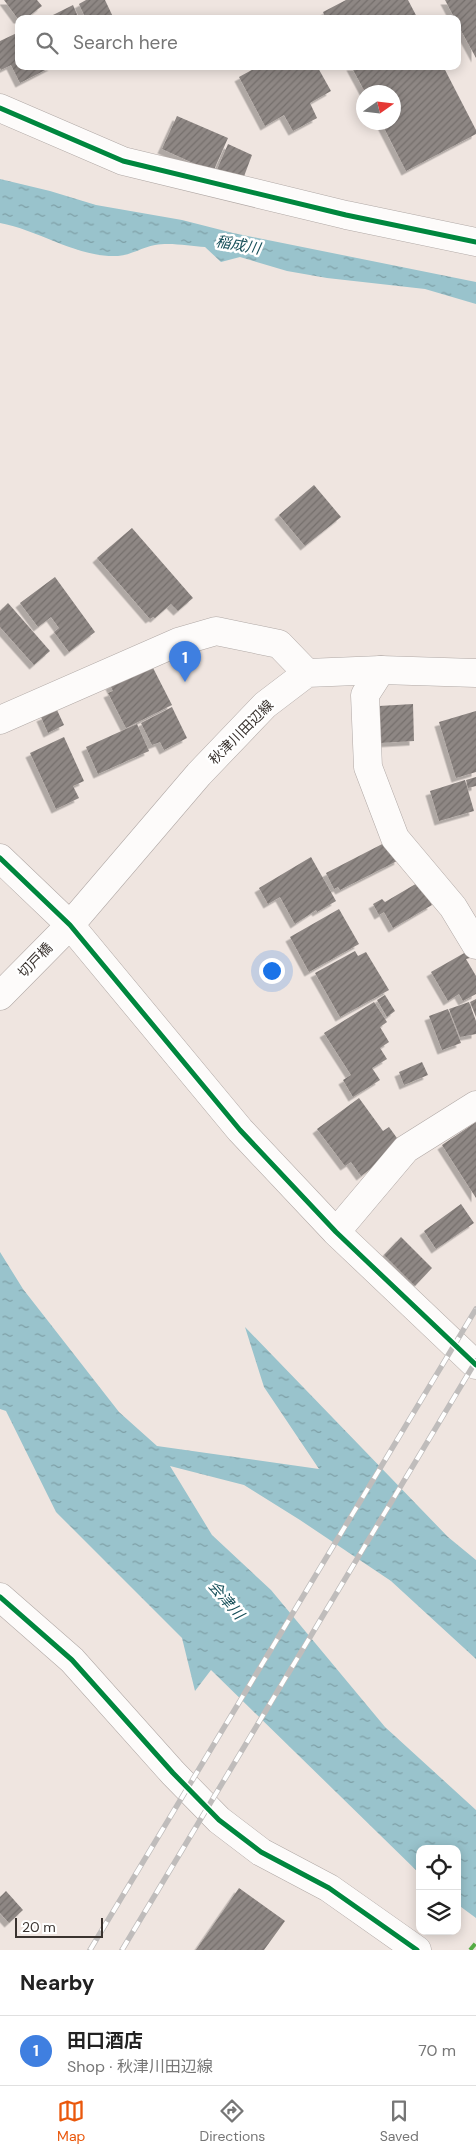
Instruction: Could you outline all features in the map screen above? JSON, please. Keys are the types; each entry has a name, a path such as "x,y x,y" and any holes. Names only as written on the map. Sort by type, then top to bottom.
{"street":[{"path":"0,108 123,162 346,215 476,242"},
{"path":"0,720 178,642 216,631 279,644 307,674 381,670 476,673"},
{"path":"381,670 365,695 368,767 371,777 395,838 453,907 476,944"},
{"name":"秋津川田辺線","path":"70,925 199,774 265,705 307,674"},
{"path":"0,858 70,925 240,1130 336,1232 476,1364"},
{"name":"切戸橋","path":"0,996 70,925"},
{"path":"336,1232 406,1148 476,1105"},
{"path":"0,1597 72,1660 173,1773 219,1820 261,1852 329,1888 417,1950"}],"water":[{"name":"稲成川","path":"0,179 96,205 182,220 233,233 476,282 476,304 425,289 327,278 287,271 240,257 221,262 205,247 161,244 118,256 88,253 29,231 0,223"},
{"name":"会津川","path":"0,1252 23,1289 119,1412 157,1446 319,1469 264,1387 245,1327 448,1537 476,1560 476,1659 391,1581 300,1520 244,1485 170,1466 212,1535 271,1590 385,1727 476,1810 476,1918 461,1907 461,1845 416,1845 416,1870 211,1670 195,1691 182,1638 56,1512 6,1411 0,1409"}],"building":[{"path":"4,0 37,0 42,6 30,15 15,15"},
{"path":"86,0 105,0 112,15 84,15 79,4"},
{"path":"346,0 408,0 416,15 324,15 323,12"},
{"path":"445,0 476,0 476,58 461,30 461,15 453,15"},
{"path":"73,5 77,15 53,15"},
{"path":"15,34 15,70 45,70 20,83 11,65 1,70 0,68 0,41"},
{"path":"252,70 319,70 331,91 310,103 317,118 293,131 284,115 265,126 239,77"},
{"path":"353,70 445,70 476,130 476,134 406,171 385,130 401,130 401,85 361,85"},
{"path":"177,116 228,138 213,172 162,149"},
{"path":"228,144 252,155 243,179 216,172"},
{"path":"314,485 341,517 305,546 279,515"},
{"path":"132,528 193,598 178,611 171,604 155,618 150,619 97,558"},
{"path":"55,577 95,632 69,652 54,632 59,628 51,617 38,627 20,603"},
{"path":"8,603 50,651 34,665 0,627 0,611"},
{"path":"151,664 172,705 126,728 108,693 113,691 110,685"},
{"path":"413,704 414,741 380,743 379,706"},
{"path":"172,707 187,738 164,750 160,742 152,745 141,723"},
{"path":"57,710 64,725 48,733 41,717"},
{"path":"476,711 476,772 456,778 439,722"},
{"path":"137,724 149,751 98,774 86,747"},
{"path":"64,737 84,781 73,786 79,798 56,809 30,753"},
{"path":"476,777 476,786 468,788 466,780"},
{"path":"465,780 474,811 439,821 430,791"},
{"path":"390,840 399,860 340,890 338,887 334,889 326,873"},
{"path":"311,857 336,901 317,912 316,910 295,924 280,897 268,904 259,888"},
{"path":"419,882 432,905 393,928 384,912 379,915 373,904 382,899 385,902"},
{"path":"339,909 359,944 309,972 290,937"},
{"path":"355,951 358,956 366,952 389,990 340,1017 315,973"},
{"path":"466,952 470,958 466,959 476,976 476,994 463,1001 459,994 448,1001 431,972"},
{"path":"385,995 395,1011 387,1017 377,1000"},
{"path":"476,999 476,1017 470,1002"},
{"path":"374,1002 387,1022 380,1027 389,1042 380,1048 387,1059 372,1068 380,1080 353,1097 343,1080 351,1075 324,1033"},
{"path":"469,1002 476,1021 476,1034 460,1037 449,1009"},
{"path":"448,1009 461,1043 442,1050 429,1016"},
{"path":"422,1062 428,1075 404,1085 399,1072"},
{"path":"359,1098 383,1131 389,1127 402,1145 361,1176 351,1162 345,1166 317,1129"},
{"path":"476,1122 476,1198 442,1145"},
{"path":"461,1204 474,1223 436,1249 424,1231"},
{"path":"401,1237 432,1268 415,1286 384,1255"},
{"path":"239,1888 285,1921 264,1950 196,1950"},
{"path":"6,1891 23,1910 9,1923 0,1913 0,1897"}],"railway":[{"path":"90,1950 476,1309"},
{"path":"122,1950 476,1361"}],"marked path":[{"path":"470,1950 476,1943"}],"cycle path":[{"path":"0,108 123,161 346,215 476,242"},
{"path":"0,858 70,925 240,1130 336,1232 476,1365"},
{"path":"0,1597 72,1660 173,1773 219,1820 261,1852 329,1888 417,1950"}],"place":[{"name":"田口酒店","path":"185,682"}]}
